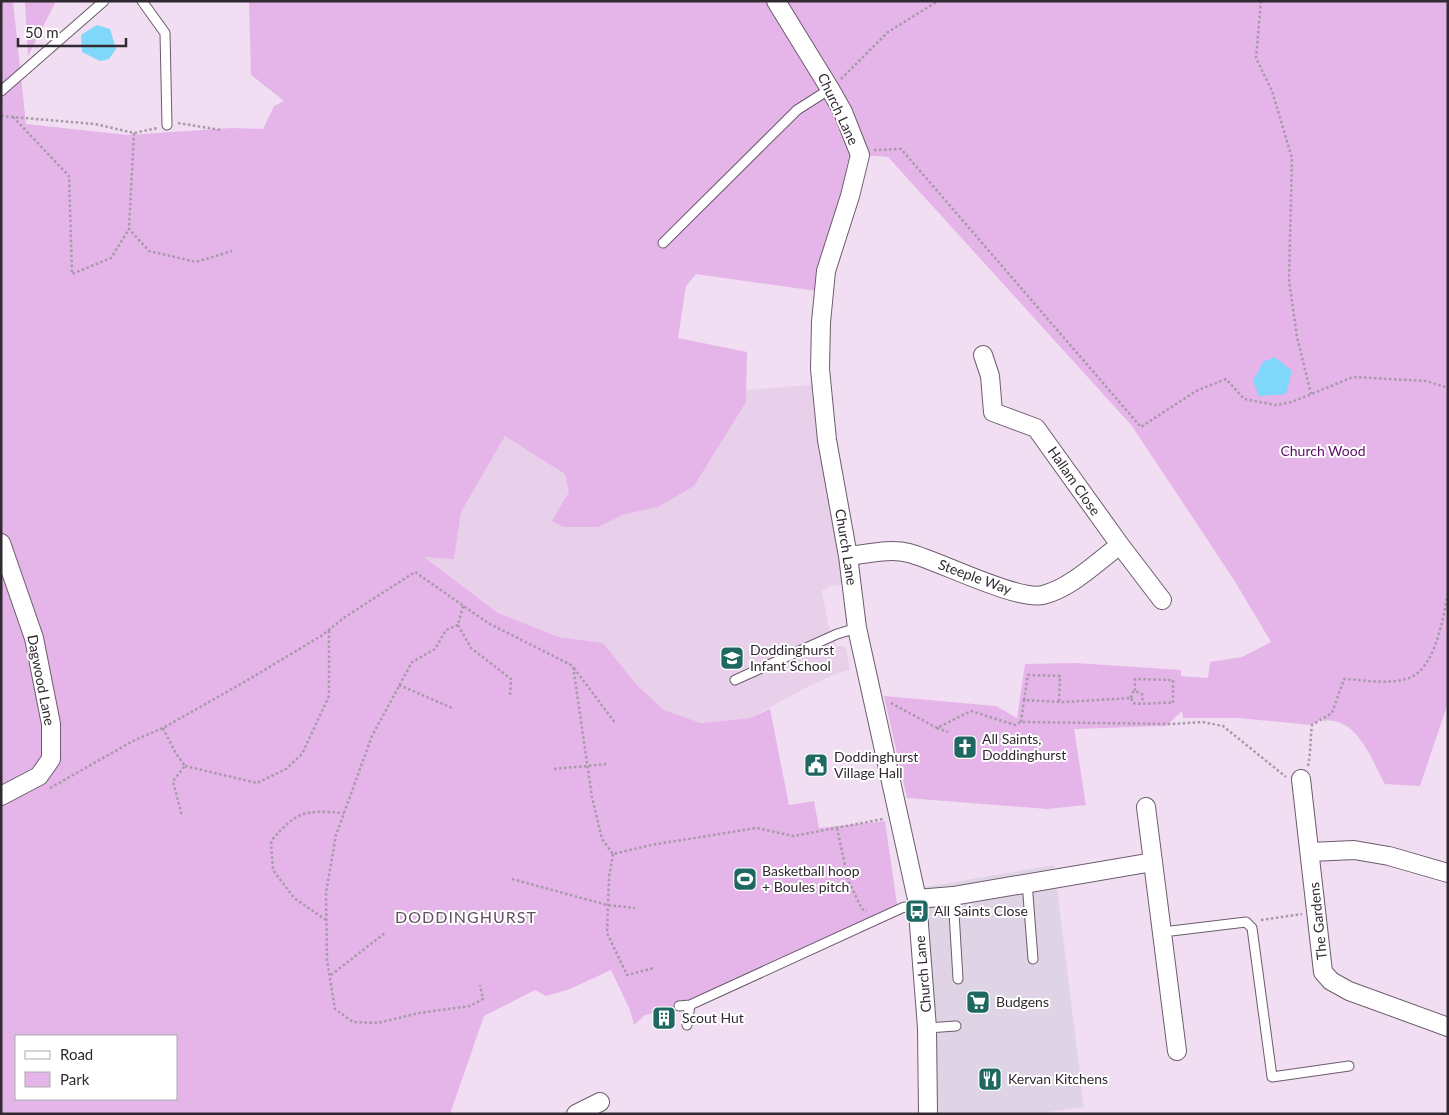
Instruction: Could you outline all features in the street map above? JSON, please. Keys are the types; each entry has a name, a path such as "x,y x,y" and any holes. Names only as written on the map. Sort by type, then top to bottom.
{"street":[{"name":"Church Lane","path":"776,1 843,112 860,155 850,196 826,271 821,322 820,369 827,440 848,556 857,628 917,905 927,1028 928,1114"},
{"name":"Hallam Close","path":"983,355 990,376 993,412 1036,428 1120,546 1162,600"},
{"name":"Dagwood Lane","path":"1,543 34,638 51,724 51,759 39,776 1,796"},
{"name":"Steeple Way","path":"848,556 890,551 908,553 1016,592 1041,595 1063,586 1120,546"},
{"name":"The Gardens","path":"1302,785 1323,972 1331,981 1349,991 1448,1027"},
{"path":"1146,807 1177,1051"},
{"path":"1311,852 1354,850 1389,856 1448,874"},
{"path":"917,905 1027,882 1153,862"},
{"path":"576,1114 600,1102"}],"lane":[{"path":"1,91 104,1"},
{"path":"142,1 166,32 167,125"},
{"path":"663,243 797,110 830,89"},
{"path":"735,680 836,634 857,628"},
{"path":"1027,882 1033,958"},
{"path":"953,896 958,979"},
{"path":"679,1006 690,1005 878,917 904,907 917,905"},
{"path":"1163,932 1246,922 1252,928 1272,1077 1349,1066"},
{"path":"686,1025 690,1005"},
{"path":"927,1028 956,1026"}],"path":[{"path":"830,89 888,32 938,1"},
{"path":"1261,1 1256,58 1272,91 1292,158 1289,280 1297,337 1311,394"},
{"path":"1,116 95,124 134,133 177,123 221,130"},
{"path":"13,117 69,176 72,274 111,258 129,229 134,133"},
{"path":"857,148 901,149 1141,427 1196,391 1226,379 1244,399 1276,405 1292,402 1353,377 1426,382 1448,388"},
{"path":"129,229 149,250 196,262 232,251"},
{"path":"45,791 133,741 163,728 246,681 415,572 488,624 573,666 615,723"},
{"path":"937,728 972,711 1015,725 1021,722 1134,724 1203,722 1223,726 1302,785 1312,751 1310,739 1312,725 1332,713 1344,678 1388,682 1410,678 1418,672 1434,652 1448,593"},
{"path":"463,606 458,624 471,648 511,679 510,696"},
{"path":"458,624 446,630 435,649 412,662 372,736 336,835 326,893 326,920 330,976 335,1009 353,1022 378,1023 419,1013 470,1006 483,999 480,985"},
{"path":"163,728 175,752 185,766 257,783 286,769 302,754 329,696 329,629"},
{"path":"573,666 588,766 602,839 613,854 607,904 607,933 627,975 654,968"},
{"path":"1021,722 1028,675 1060,676 1059,702"},
{"path":"1135,679 1173,680 1173,703 1133,703 1131,698 1135,691 1135,679"},
{"path":"399,685 452,708"},
{"path":"1135,691 1142,694 1143,702"},
{"path":"870,693 948,732"},
{"path":"1024,700 1059,702 1131,698"},
{"path":"554,769 607,764"},
{"path":"182,816 174,781 185,766"},
{"path":"326,920 294,898 273,870 272,841 288,822 305,812 344,812"},
{"path":"613,854 651,845 756,828 794,836 897,817"},
{"path":"837,828 848,880 862,909 878,917"},
{"path":"512,879 607,904 635,908"},
{"path":"1246,922 1316,912"},
{"path":"330,976 385,933"}],"shaded area":[{"path":"822,384 852,584 830,586 822,591 829,629 837,646 846,647 850,670 838,673 809,686 750,718 701,723 664,710 637,685 603,643 559,637 498,613 423,557 494,427 748,390"},
{"path":"1054,865 1084,1107 1034,1114 926,1114 916,892 925,887"}],"green space":[{"name":"Church Wood","path":"1,1 13,1 26,124 128,135 231,128 263,129 274,106 284,101 251,75 249,1 1448,1 1448,703 1420,786 1385,784 1368,752 1354,732 1345,725 1335,721 1323,721 1323,718 1312,725 1237,718 1183,718 1182,711 1166,726 1074,729 1086,805 1047,809 907,798 884,696 996,706 1017,718 1025,664 1076,663 1181,670 1181,676 1208,678 1210,662 1242,657 1271,642 1234,580 1132,426 888,157 860,155 823,292 696,274 686,286 678,338 747,352 746,402 694,486 658,507 625,514 598,527 563,527 552,521 569,492 565,474 505,436 461,512 454,559 424,557 498,613 559,637 603,643 637,685 664,710 701,723 750,718 770,709 789,805 814,801 819,828 885,821 897,904 878,917 690,1005 645,1015 634,1025 630,1010 611,970 570,989 546,996 535,990 484,1016 450,1114 1,1114"},
{"path":"25,1 56,1 28,56 25,3"}],"water":[{"path":"97,25 110,29 116,49 109,59 100,61 82,52 81,35"},
{"path":"1275,357 1292,371 1286,394 1259,396 1253,381 1263,362"}],"place":[{"name":"Doddinghurst Infant School","path":"732,658"},
{"name":"All Saints, Doddinghurst","path":"965,747"},
{"name":"Doddinghurst Village Hall","path":"816,765"},
{"name":"Basketball hoop + Boules pitch","path":"745,879"},
{"name":"All Saints Close","path":"917,911"},
{"name":"Budgens","path":"978,1002"},
{"name":"Scout Hut","path":"664,1018"},
{"name":"Kervan Kitchens","path":"990,1079"}],"district":[{"name":"DODDINGHURST","path":"466,917"}]}
